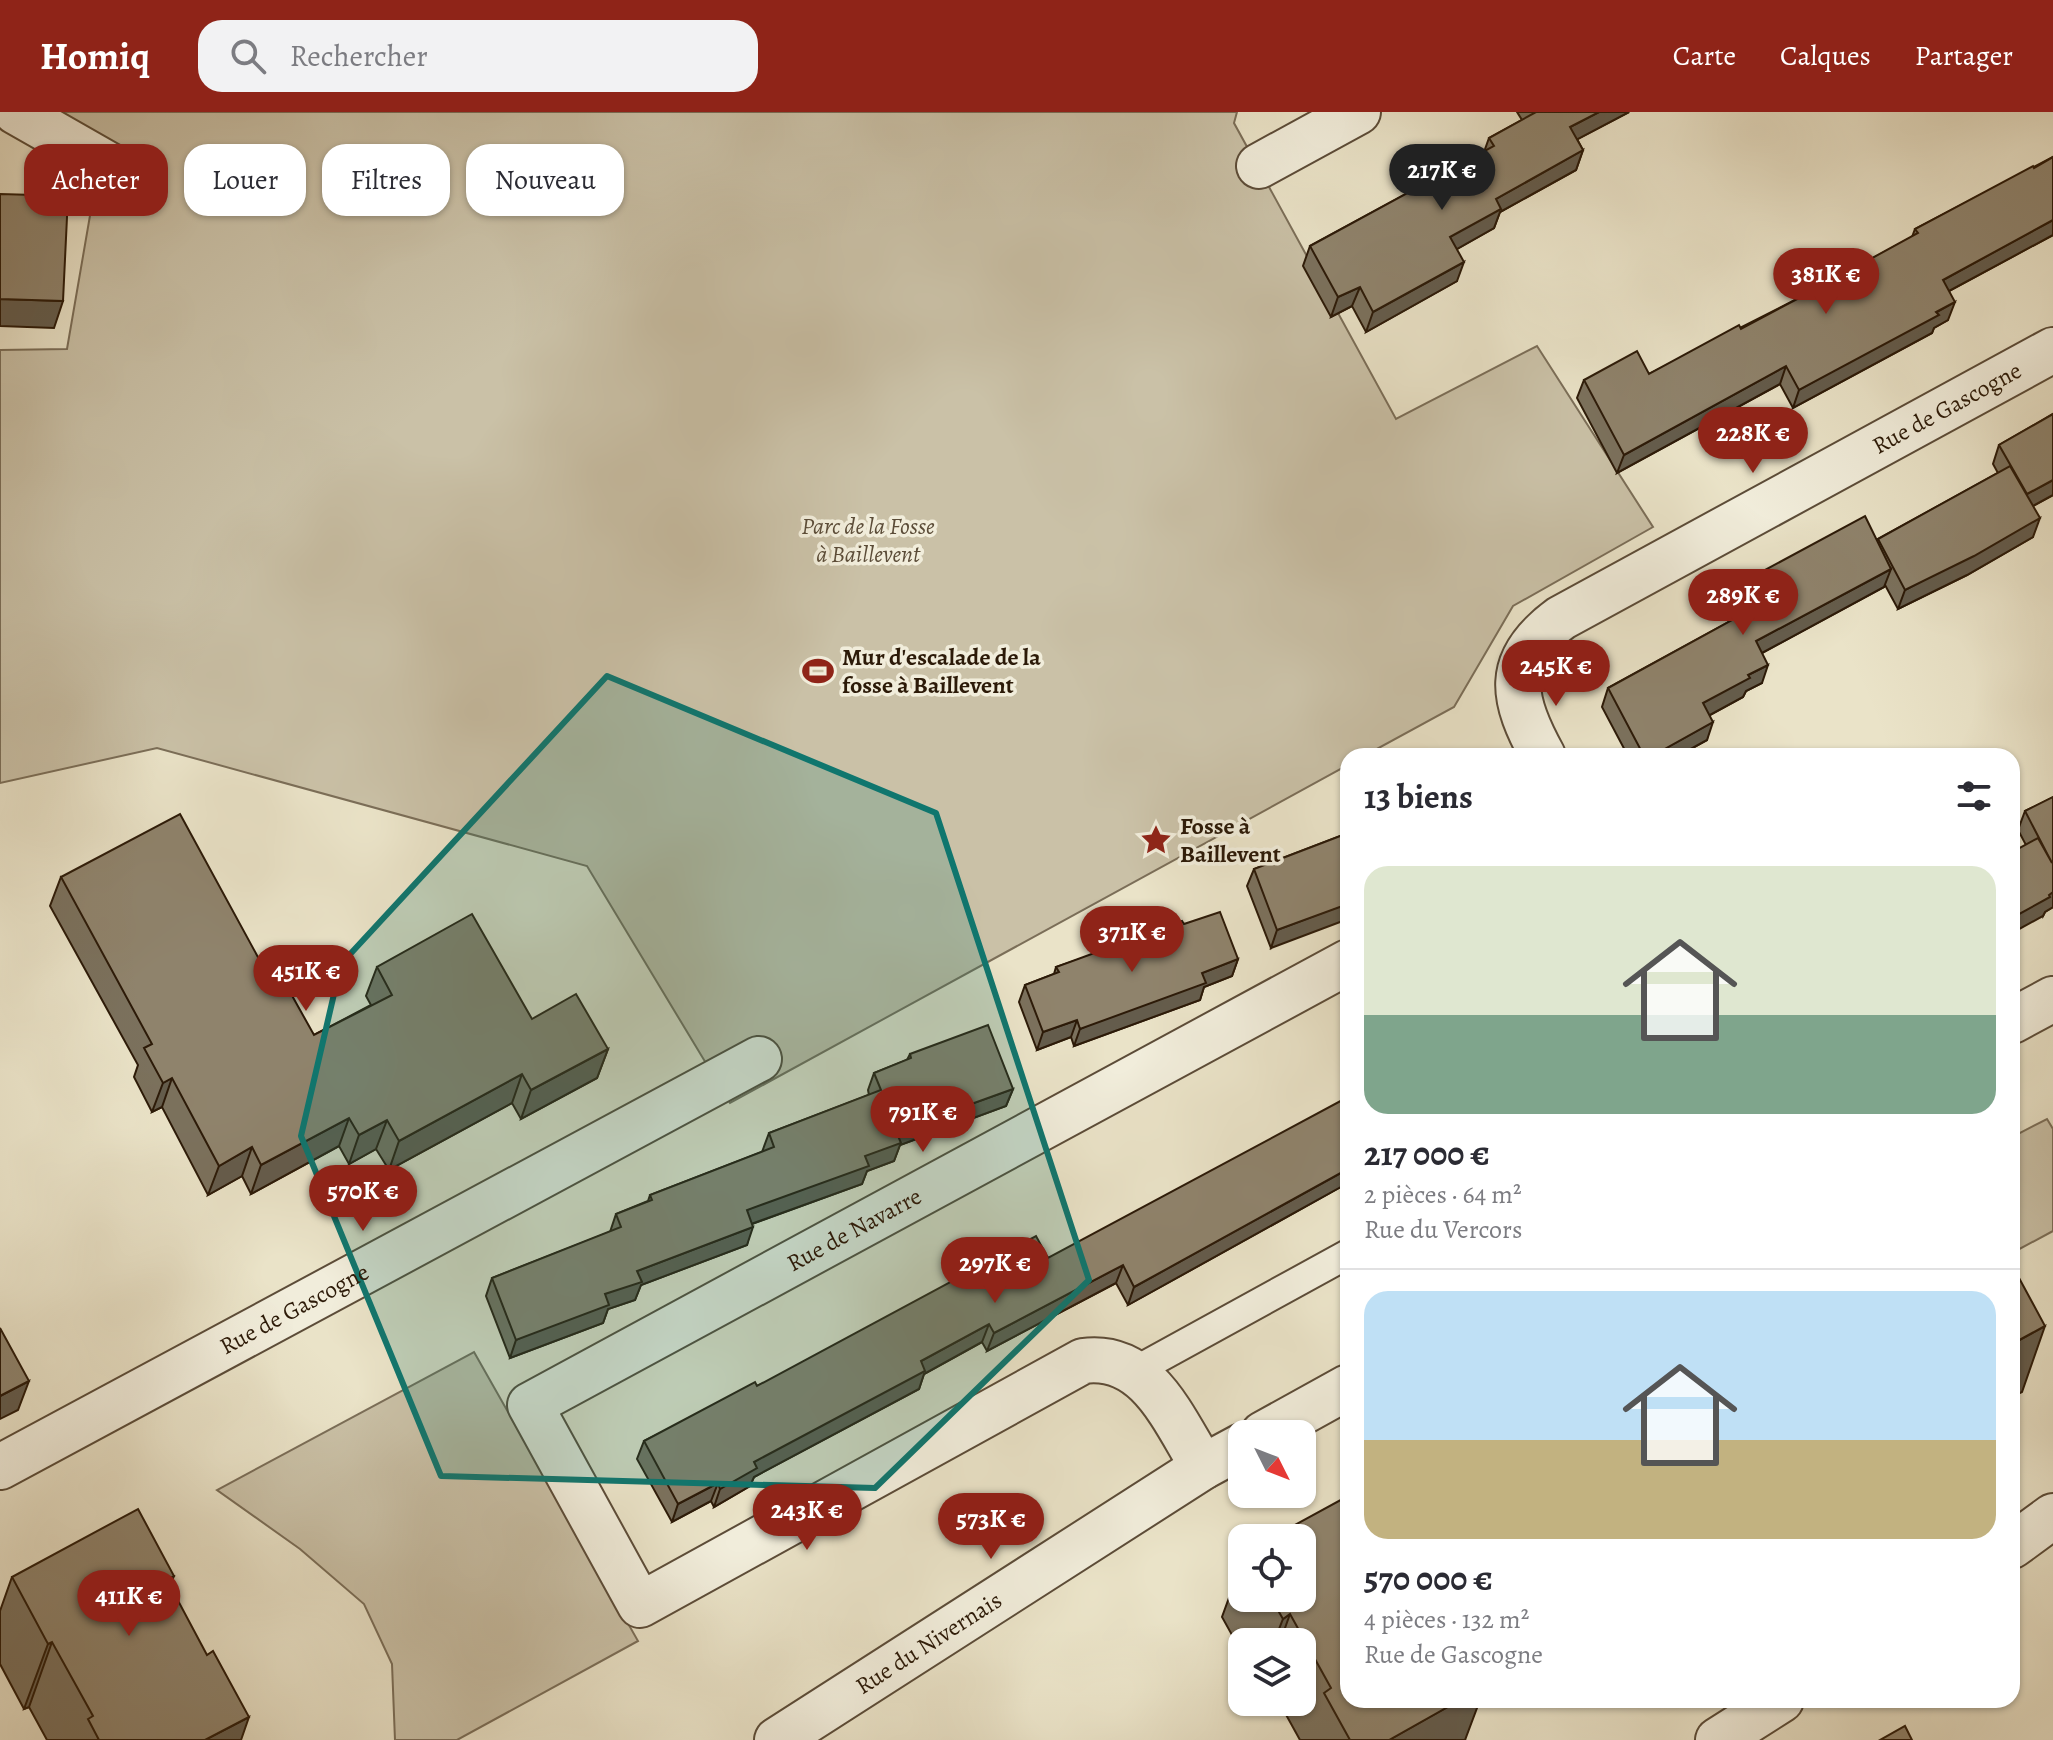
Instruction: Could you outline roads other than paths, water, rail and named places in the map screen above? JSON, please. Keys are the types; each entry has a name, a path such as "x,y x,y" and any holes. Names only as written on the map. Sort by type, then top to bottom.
{"street":[{"path":"16,112 72,144"},
{"path":"1259,166 1358,112"},
{"name":"Rue de Gascogne","path":"1539,748 1521,712 1520,668 1537,639 1561,618 2053,350"},
{"name":"Rue de Navarre","path":"1135,1371 1100,1359 1083,1361 640,1605 530,1405 1340,966"},
{"path":"2020,1017 2053,999"},
{"name":"Rue de Gascogne","path":"0,1467 759,1059"},
{"path":"1135,1371 1151,1386 1203,1467"},
{"path":"1288,1420 1340,1391"},
{"name":"Rue du Nivernais","path":"777,1740 1228,1454"},
{"path":"2020,1540 2053,1516"},
{"path":"1718,1740 1768,1708"}],"lane":[{"path":"1135,1371 1340,1258"}],"place":[{"name":"Mur d'escalade de la fosse à Baillevent","path":"818,671"},
{"name":"Fosse à Baillevent","path":"1156,840"}],"park label":[{"name":"Parc de la Fosse à Baillevent","path":"868,540"}]}
